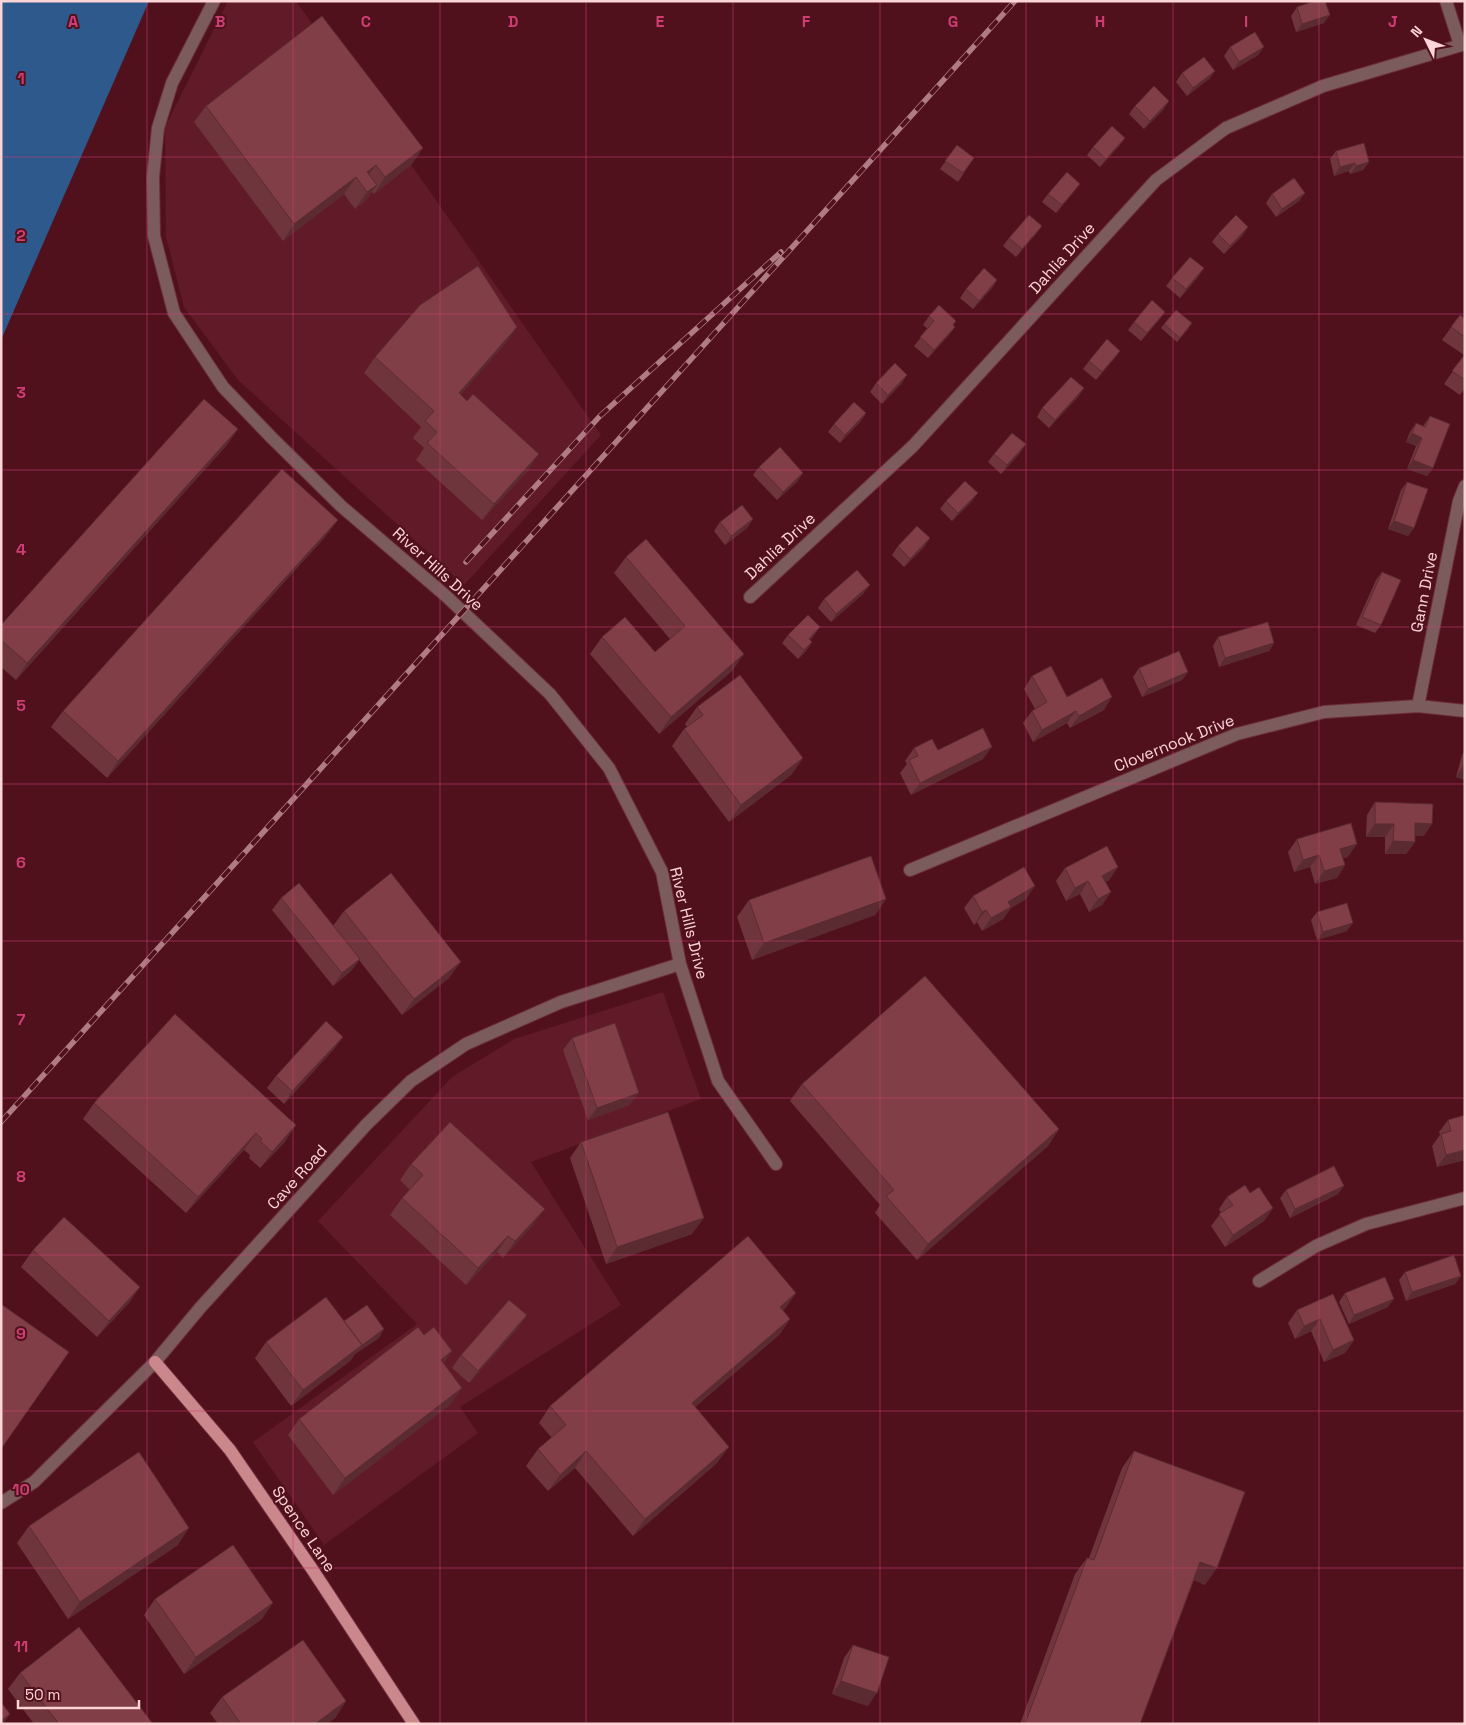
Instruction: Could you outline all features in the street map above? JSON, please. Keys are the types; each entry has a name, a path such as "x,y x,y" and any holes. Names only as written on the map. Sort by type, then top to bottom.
{"main road":[{"name":"Spence Lane","path":"155,1362 230,1450 312,1569 414,1724"}],"street":[{"name":"River Hills Drive","path":"214,1 172,83 158,128 153,177 154,236 174,313 223,387 257,423 341,506 446,596 550,694 609,768 662,872 680,964 718,1081 776,1164"},
{"path":"1446,1 1462,44"},
{"name":"Dahlia Drive","path":"750,596 913,446 1156,180 1226,128 1323,86 1462,44"},
{"name":"Gann Drive","path":"1418,706 1459,501 1465,486"},
{"name":"Clovernook Drive","path":"910,870 1237,734 1324,712 1418,706 1465,711"},
{"name":"Cave Road","path":"1,1503 34,1482 155,1362 200,1308 366,1125 411,1081 466,1044 561,1002 680,964"},
{"path":"1259,1281 1316,1246 1366,1224 1465,1198"}],"shaded area":[{"path":"228,1 296,1 601,435 464,585 238,380 184,307 166,237 165,127"},
{"path":"663,992 701,1099 531,1162 621,1305 460,1407 478,1433 324,1545 253,1442 417,1324 318,1221 452,1077 514,1039"}],"water":[{"path":"1,1 149,1 1,340"}],"building":[{"path":"1314,1 1325,1 1330,15 1302,24 1297,7"},
{"path":"322,16 423,148 385,177 376,165 367,172 377,185 367,192 356,177 294,224 206,106"},
{"path":"1255,32 1264,47 1239,62 1230,47"},
{"path":"1204,57 1215,71 1193,88 1182,73"},
{"path":"1154,86 1169,101 1150,121 1135,106"},
{"path":"1112,126 1125,138 1106,159 1093,147"},
{"path":"1364,143 1369,162 1356,166 1355,163 1340,167 1336,151"},
{"path":"957,145 974,158 963,173 945,161"},
{"path":"1067,172 1080,184 1062,205 1048,194"},
{"path":"1294,178 1305,193 1282,209 1272,194"},
{"path":"1029,215 1042,226 1022,249 1009,238"},
{"path":"1236,215 1248,227 1230,246 1218,234"},
{"path":"1190,257 1204,268 1186,289 1172,278"},
{"path":"478,266 517,327 459,393 467,401 473,394 539,454 494,504 427,443 437,432 425,421 434,411 375,357 420,305"},
{"path":"984,268 997,280 979,301 966,289"},
{"path":"1152,300 1165,312 1147,333 1134,322"},
{"path":"939,305 956,321 953,325 955,327 934,350 920,337 934,321 929,316"},
{"path":"1176,310 1192,323 1180,338 1164,324"},
{"path":"1460,315 1465,318 1465,337 1451,327"},
{"path":"1107,339 1120,351 1102,372 1089,361"},
{"path":"1465,354 1465,380 1452,371"},
{"path":"895,363 907,375 888,395 876,383"},
{"path":"1071,377 1084,388 1055,420 1042,408"},
{"path":"204,399 238,429 27,663 1,640 1,625"},
{"path":"854,402 866,413 845,435 834,424"},
{"path":"1430,416 1450,424 1433,468 1413,460 1422,438 1412,433 1416,423 1425,427"},
{"path":"1012,433 1026,444 1007,465 994,454"},
{"path":"780,447 803,473 783,492 759,467"},
{"path":"282,469 338,520 118,761 63,711"},
{"path":"965,481 978,493 958,513 946,501"},
{"path":"1407,482 1428,489 1414,528 1394,521"},
{"path":"742,505 753,519 731,536 720,522"},
{"path":"917,526 930,538 910,559 898,546"},
{"path":"646,539 744,654 671,717 602,637 625,617 655,652 685,626 626,557"},
{"path":"857,570 870,585 836,614 824,599"},
{"path":"1382,572 1401,580 1381,625 1362,617"},
{"path":"808,615 820,627 809,639 812,642 804,650 788,635"},
{"path":"1268,622 1274,643 1225,658 1218,637"},
{"path":"1179,651 1188,672 1148,689 1139,668"},
{"path":"1051,666 1067,697 1102,678 1112,697 1079,716 1076,711 1042,730 1032,711 1047,702 1032,676"},
{"path":"740,675 803,758 741,805 684,729 703,715 697,707"},
{"path":"983,728 992,747 920,783 909,760 918,756 914,748 932,739 938,750"},
{"path":"1375,802 1433,804 1432,824 1415,823 1415,842 1393,841 1394,824 1375,824"},
{"path":"1351,823 1357,844 1340,849 1345,865 1324,871 1319,855 1303,860 1297,839"},
{"path":"1107,846 1118,867 1102,876 1111,892 1098,899 1088,881 1075,888 1065,868"},
{"path":"871,856 886,899 764,943 749,900"},
{"path":"1024,867 1035,886 1008,902 1011,907 991,918 986,910 982,912 973,896"},
{"path":"391,873 461,962 414,999 344,911"},
{"path":"299,883 360,959 342,973 281,898"},
{"path":"1347,903 1353,923 1323,932 1317,912"},
{"path":"925,976 1059,1129 928,1244 886,1196 894,1190 802,1084"},
{"path":"175,1014 296,1125 272,1152 260,1141 262,1139 256,1133 198,1197 94,1103"},
{"path":"326,1021 343,1037 292,1091 276,1076"},
{"path":"615,1023 639,1093 597,1108 572,1038"},
{"path":"668,1112 704,1218 617,1247 581,1142"},
{"path":"1465,1115 1465,1150 1446,1155 1441,1134 1451,1131 1448,1120"},
{"path":"450,1122 545,1209 515,1241 508,1236 478,1268 402,1198 423,1175 411,1164"},
{"path":"1334,1166 1344,1186 1295,1209 1286,1190"},
{"path":"1245,1185 1250,1193 1259,1187 1273,1208 1233,1235 1219,1214 1233,1205 1227,1197"},
{"path":"64,1217 140,1287 109,1321 33,1250"},
{"path":"748,1236 796,1293 780,1307 790,1319 692,1403 729,1447 645,1519 586,1451 560,1475 538,1449 566,1425 550,1406"},
{"path":"1454,1255 1461,1276 1412,1292 1405,1272"},
{"path":"1385,1277 1394,1299 1354,1315 1345,1293"},
{"path":"1333,1294 1354,1340 1333,1350 1320,1319 1304,1326 1297,1310"},
{"path":"326,1297 362,1345 303,1390 266,1342"},
{"path":"509,1300 527,1315 478,1371 461,1355"},
{"path":"1,1304 69,1352 1,1449"},
{"path":"367,1305 384,1329 361,1346 344,1321"},
{"path":"418,1327 424,1335 434,1327 452,1351 441,1360 462,1388 345,1478 299,1419"},
{"path":"1134,1451 1245,1492 1217,1568 1200,1562 1140,1724 1025,1724 1087,1558 1094,1560"},
{"path":"139,1452 189,1528 80,1602 29,1526"},
{"path":"233,1545 273,1603 196,1657 155,1599"},
{"path":"79,1627 153,1724 59,1724 20,1673"},
{"path":"303,1640 346,1701 315,1724 241,1724 222,1697"},
{"path":"853,1645 889,1657 877,1693 841,1681"},
{"path":"1,1702 10,1714 1,1721"}],"railway":[{"path":"1,1122 1015,1"},
{"path":"466,562 600,416 781,252"}]}
